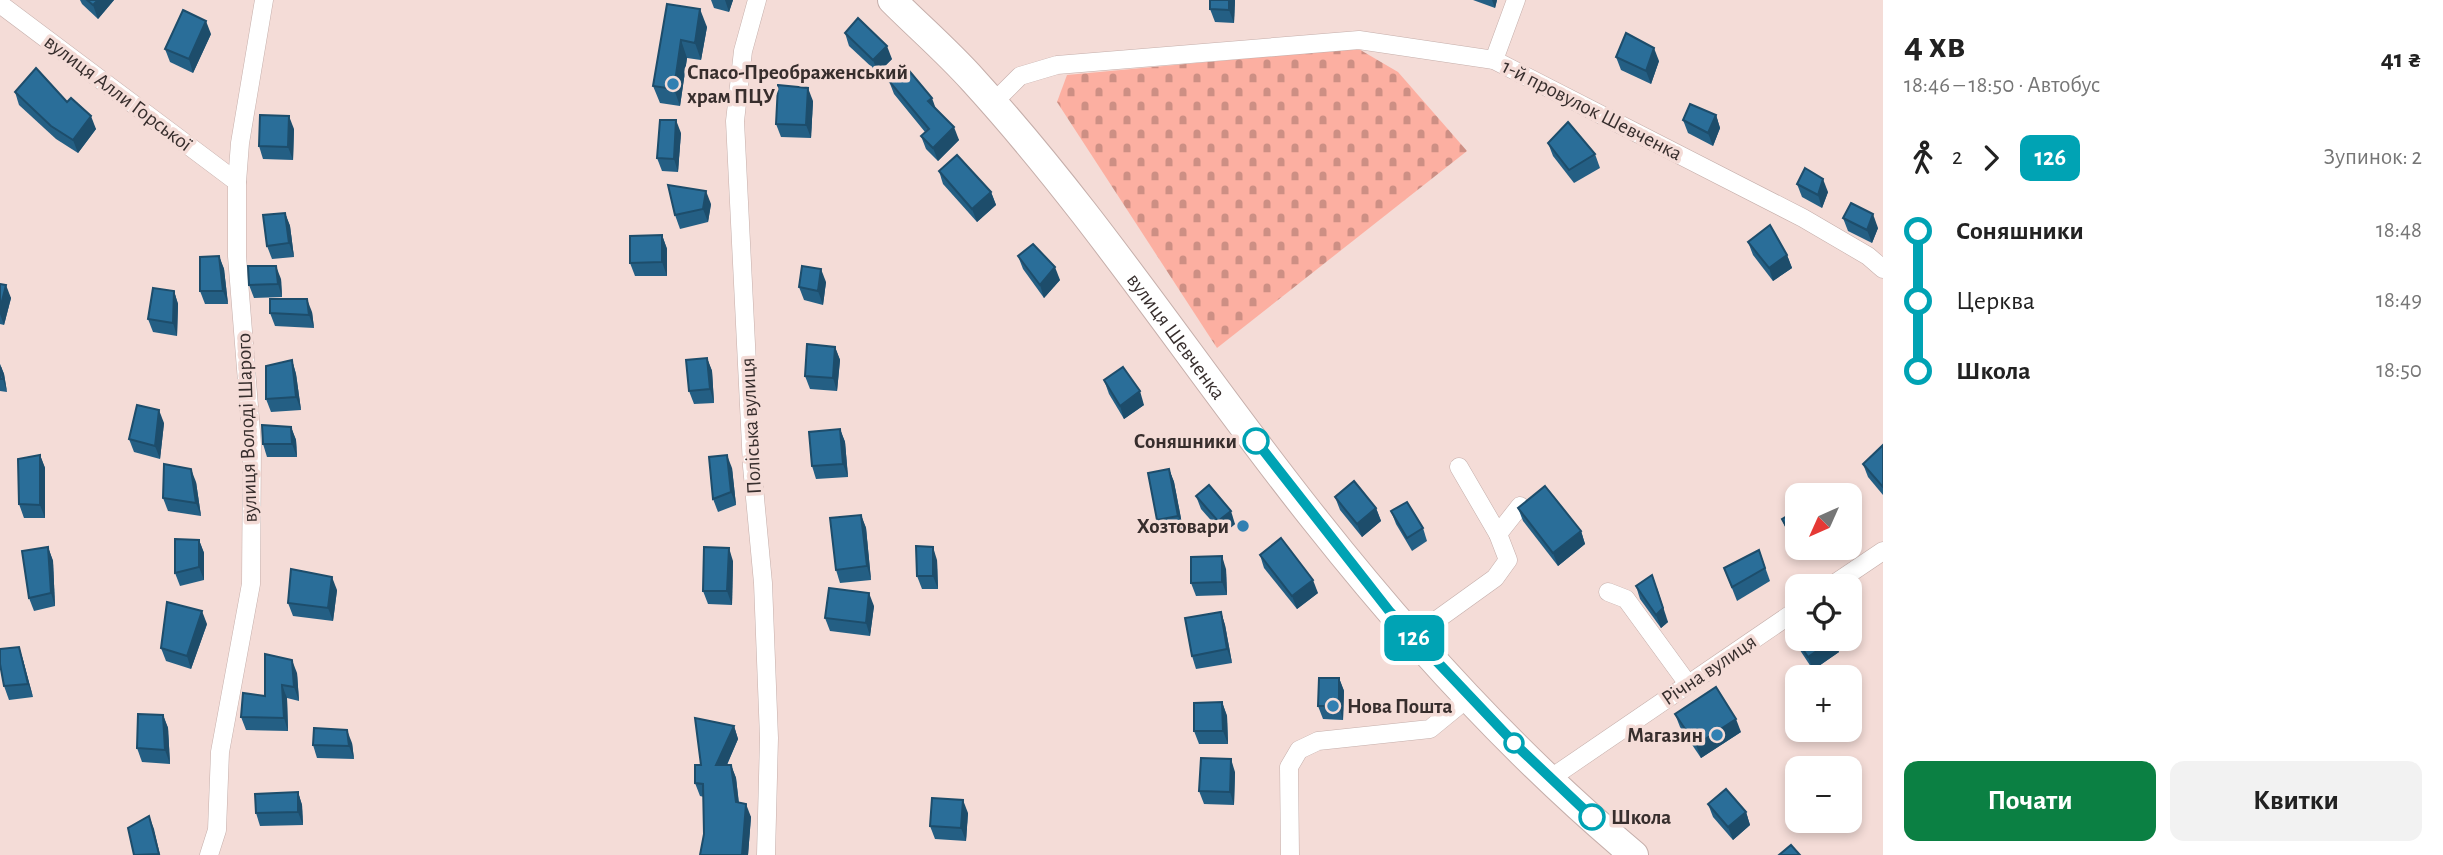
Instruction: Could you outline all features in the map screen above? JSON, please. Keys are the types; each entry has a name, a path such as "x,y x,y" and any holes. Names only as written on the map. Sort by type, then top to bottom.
{"main road":[{"name":"вулиця Шевченка","path":"892,0 993,103 1090,223 1315,520 1413,637 1551,778 1634,855"}],"street":[{"name":"вулиця Володі Шарого","path":"209,855 217,830 220,752 251,583 252,444 237,256 237,182 240,143 264,0"},
{"name":"Поліська вулиця","path":"757,0 743,51 736,121 752,466 763,583 769,738 766,855"},
{"path":"1494,60 1516,0"},
{"name":"вулиця Алли Горської","path":"0,4 237,182"},
{"name":"1-й провулок Шевченка","path":"993,103 1020,76 1071,64 1359,40 1494,60 1802,218 1868,256 1883,269"},
{"path":"1413,637 1494,578 1508,560 1498,534 1459,467"},
{"path":"1498,534 1520,506"},
{"path":"1849,574 1883,551"},
{"path":"1608,592 1626,599 1688,684"},
{"name":"Річна вулиця","path":"1551,778 1785,618"},
{"path":"1290,855 1289,767 1299,750 1318,741 1430,729 1469,697"}],"green space":[{"path":"1357,48 1398,72 1467,151 1217,348 1057,102 1067,75"}],"building":[{"path":"1210,0 1229,0 1229,10 1210,9"},
{"path":"667,4 700,9 695,43 681,40 674,89 653,86"},
{"path":"183,10 206,21 189,59 165,49"},
{"path":"858,18 887,46 873,60 845,33"},
{"path":"1626,33 1654,48 1646,71 1616,57"},
{"path":"906,67 932,98 928,101 954,127 933,148 921,136 929,129 889,81"},
{"path":"36,68 67,102 71,98 91,116 73,140 51,126 15,92"},
{"path":"778,85 808,88 806,125 776,124"},
{"path":"1690,104 1716,115 1708,133 1683,120"},
{"path":"260,115 289,116 288,147 259,146"},
{"path":"660,120 676,120 674,159 657,158"},
{"path":"1568,122 1595,154 1569,170 1548,143"},
{"path":"957,155 991,192 972,209 939,171"},
{"path":"1805,168 1823,179 1818,195 1797,184"},
{"path":"668,185 706,191 703,209 675,215"},
{"path":"1851,203 1873,214 1867,230 1843,218"},
{"path":"285,213 289,243 267,246 263,215"},
{"path":"1770,225 1787,255 1769,268 1748,242"},
{"path":"662,235 662,262 630,263 630,236"},
{"path":"1033,244 1055,267 1040,285 1018,256"},
{"path":"219,256 223,291 200,291 200,257"},
{"path":"248,266 276,266 278,284 249,285"},
{"path":"802,266 821,269 818,291 799,287"},
{"path":"0,284 6,285 0,309"},
{"path":"153,288 174,291 173,323 148,319"},
{"path":"270,299 307,299 309,315 270,313"},
{"path":"807,344 835,347 833,378 805,376"},
{"path":"707,358 710,389 689,391 686,360"},
{"path":"292,360 296,397 266,399 266,366"},
{"path":"1123,367 1140,391 1120,406 1104,380"},
{"path":"137,405 159,410 155,446 129,439"},
{"path":"262,425 291,427 292,444 263,444"},
{"path":"840,429 843,464 812,466 809,432"},
{"path":"1883,445 1883,487 1863,464"},
{"path":"40,455 40,505 19,504 18,459"},
{"path":"727,455 731,492 713,499 709,457"},
{"path":"164,464 191,469 196,503 163,498"},
{"path":"1169,469 1178,516 1157,520 1148,473"},
{"path":"1354,481 1376,508 1357,524 1335,497"},
{"path":"1209,485 1231,511 1218,521 1196,496"},
{"path":"1545,486 1581,531 1553,553 1518,508"},
{"path":"1407,502 1423,528 1407,538 1391,511"},
{"path":"861,515 867,566 836,570 830,518"},
{"path":"1281,538 1313,580 1292,596 1260,555"},
{"path":"175,539 199,540 199,567 175,573"},
{"path":"916,546 933,547 933,576 917,576"},
{"path":"48,547 51,593 29,598 22,551"},
{"path":"704,547 729,548 727,591 703,591"},
{"path":"1759,550 1765,568 1732,587 1724,568"},
{"path":"1222,556 1222,582 1191,583 1191,557"},
{"path":"291,569 332,577 328,608 288,603"},
{"path":"1652,575 1663,608 1656,615 1636,586"},
{"path":"829,588 869,593 866,623 825,618"},
{"path":"167,602 202,611 187,656 161,648"},
{"path":"1221,612 1227,649 1192,656 1185,618"},
{"path":"19,647 28,684 4,686 0,649"},
{"path":"1804,651 1817,651 1808,657"},
{"path":"265,654 292,660 294,687 282,685 284,718 241,717 243,693 265,696"},
{"path":"1319,678 1339,678 1339,706 1318,706"},
{"path":"1716,687 1736,719 1696,745 1675,714"},
{"path":"1222,702 1223,731 1194,731 1194,703"},
{"path":"138,714 163,715 165,750 137,748"},
{"path":"695,718 734,726 716,765 731,765 736,802 746,804 742,855 700,855 704,834 703,784 695,783 695,765 701,765"},
{"path":"314,728 347,730 349,746 313,745"},
{"path":"1201,758 1231,759 1230,792 1199,791"},
{"path":"1726,789 1746,812 1728,827 1708,804"},
{"path":"298,792 298,812 256,813 255,794"},
{"path":"932,798 963,800 961,828 930,826"},
{"path":"149,816 159,854 134,855 128,828"},
{"path":"1791,845 1800,855 1779,855"}],"bus line":[{"name":"126","path":"1256,441 1315,520 1390,612 1517,746 1592,817"}],"place":[{"name":"Спасо-Преображенський храм ПЦУ","path":"673,84"},
{"name":"Соняшники","path":"1256,441"},
{"name":"Хозтовари","path":"1243,526"},
{"name":"Нова Пошта","path":"1333,706"},
{"name":"Магазин","path":"1717,735"},
{"name":"Школа","path":"1592,817"}]}
